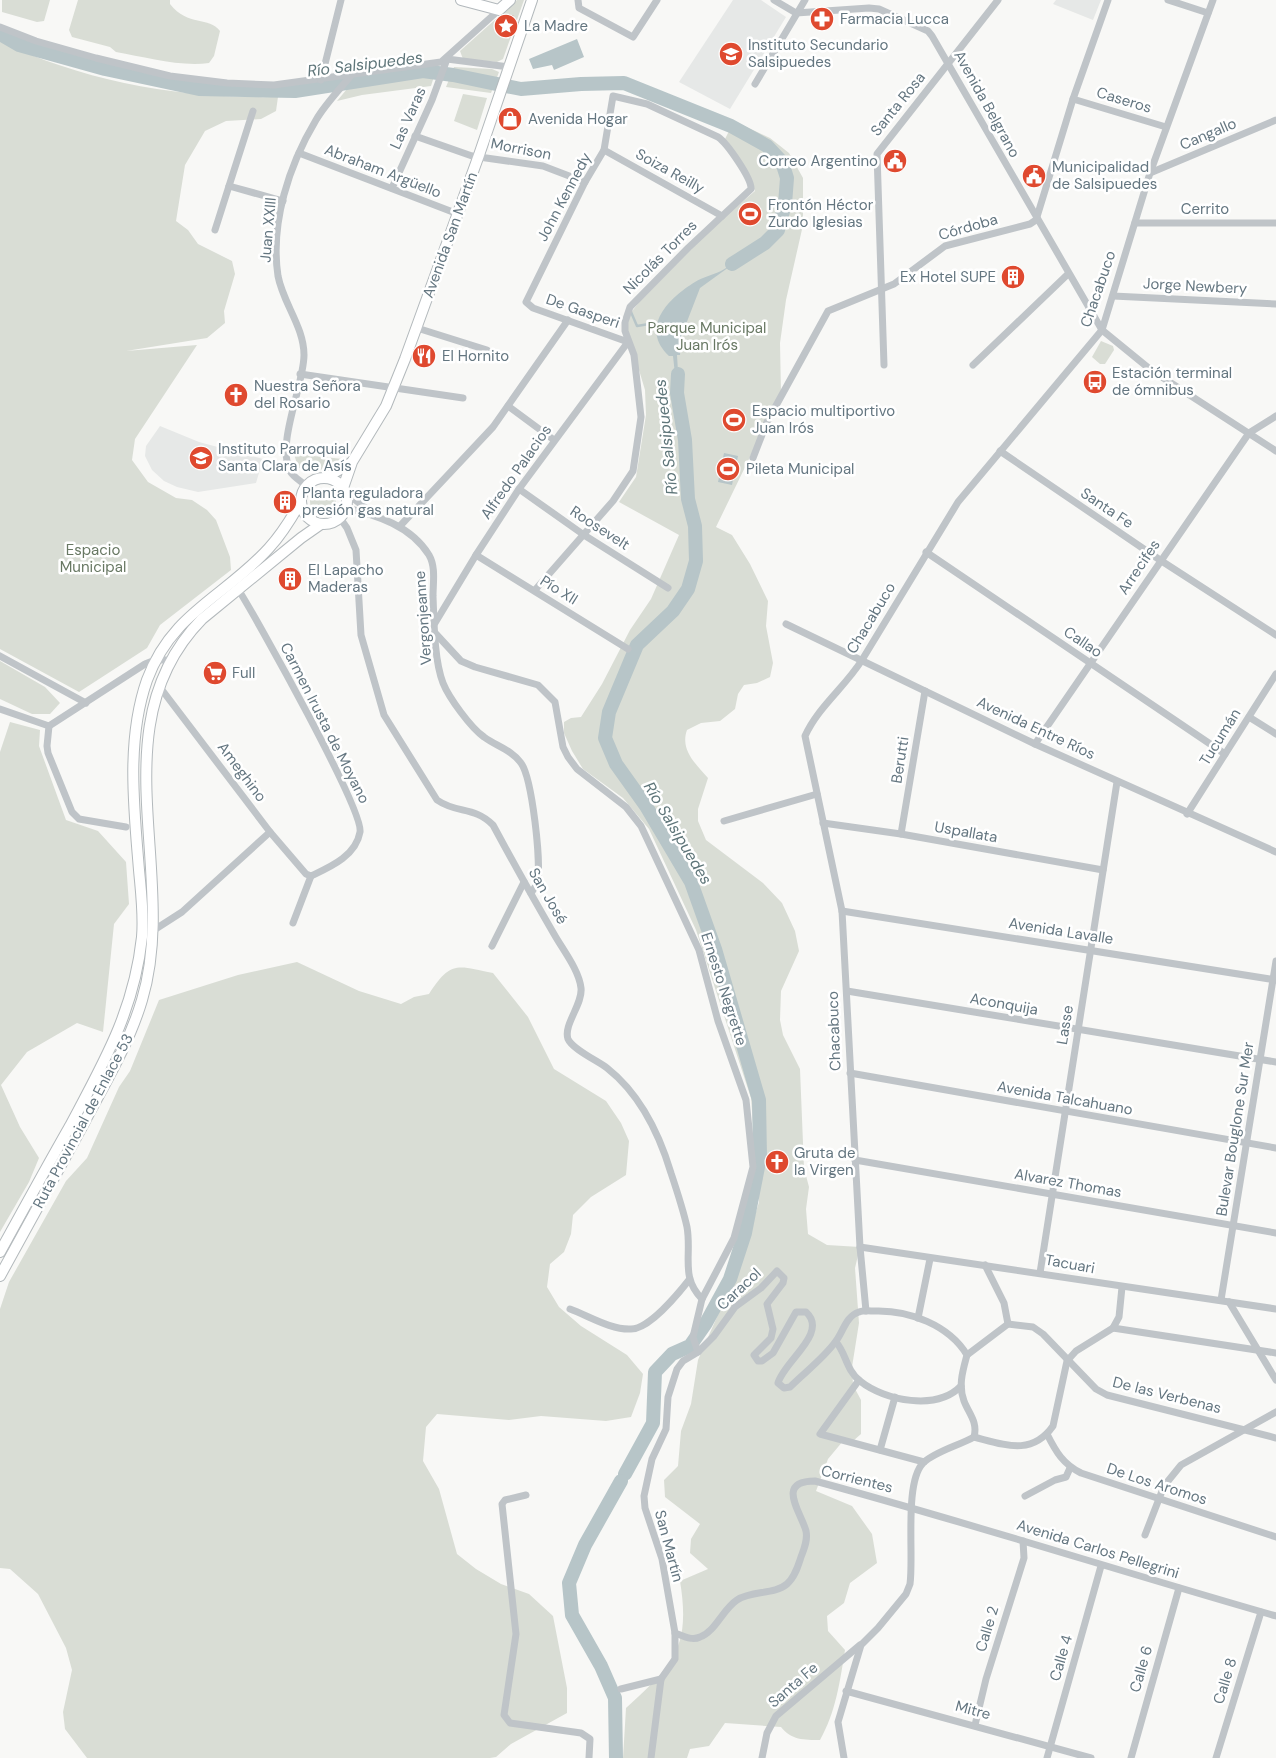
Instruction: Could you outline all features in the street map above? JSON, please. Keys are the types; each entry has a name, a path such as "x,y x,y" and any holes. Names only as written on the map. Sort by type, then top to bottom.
{"main road":[{"path":"460,0 499,10 510,0"},
{"name":"Avenida San Martín","path":"344,490 352,462 379,419 394,387 417,328 500,96 532,0"},
{"name":"Avenida San Martín","path":"326,478 352,462"},
{"path":"326,478 332,480 344,490 346,508 340,518 322,524 315,523 305,515 300,503 302,494 306,486 315,480 326,478"},
{"name":"Ruta Provincial de Enlace 53","path":"0,1276 124,1047 142,999 154,930 145,758 158,686 188,632 239,584 269,549 300,503"},
{"name":"Ruta Provincial de Enlace 53","path":"0,1252 106,1060 126,1014 132,993 140,956 143,913 136,815 134,736 147,681 156,660 173,633 188,617 239,584 322,524"}],"street":[{"path":"321,80 341,0"},
{"path":"578,0 579,8 633,37 657,0"},
{"path":"774,0 796,13"},
{"path":"755,84 805,0"},
{"name":"Santa Rosa","path":"884,366 880,291 877,154 998,0"},
{"path":"1036,220 1073,99 1108,0"},
{"path":"1168,0 1208,13"},
{"name":"Chacabuco","path":"866,1311 860,1246 842,911 806,736 815,717 847,682 862,660 958,502 1102,330 1150,173 1213,0"},
{"name":"Avenida Belgrano","path":"796,13 879,9 928,31 949,62 1036,220 1102,330 1151,370 1276,451"},
{"path":"0,28 62,49 170,76 228,83 274,84 321,80 441,62 447,59 499,10"},
{"path":"447,59 509,67"},
{"name":"Las Varas","path":"392,188 439,83 447,59"},
{"name":"Juan XXIII","path":"306,486 291,473 286,462 291,417 304,358 304,347 278,275 278,237 288,180 298,153 316,120 352,74"},
{"name":"John Kennedy","path":"529,305 527,299 585,182 604,150 613,96"},
{"name":"Nicolás Torres","path":"534,590 613,501 633,471 641,417 641,398 634,355 628,342 625,322 630,308 722,216 741,201 751,189 752,184 724,141 646,104 613,96"},
{"name":"Caseros","path":"1073,99 1166,127"},
{"path":"215,230 253,111"},
{"name":"Cangallo","path":"1150,173 1276,120"},
{"name":"Morrison","path":"415,136 472,156 479,155 536,164 585,182"},
{"name":"Soiza Reilly","path":"604,150 722,216"},
{"name":"Abraham Argüello","path":"298,153 458,214"},
{"path":"229,186 283,201"},
{"name":"Córdoba","path":"753,458 767,422 795,374 822,317 834,306 880,291 894,284 945,246 1030,224 1036,220"},
{"name":"Cerrito","path":"1135,223 1276,223"},
{"path":"973,365 1068,274"},
{"name":"Jorge Newbery","path":"1113,296 1276,304"},
{"name":"De Gasperi","path":"529,305 628,342"},
{"path":"400,526 493,427 568,320"},
{"path":"417,328 487,350"},
{"name":"Alfredo Palacios","path":"435,623 519,489 628,342"},
{"path":"300,374 463,398"},
{"path":"508,406 554,440"},
{"name":"Arrecifes","path":"1035,744 1248,433 1276,416"},
{"name":"Santa Fe","path":"1000,451 1160,560 1276,635"},
{"name":"Roosevelt","path":"519,489 584,535 668,588"},
{"name":"Vergonjeanne","path":"344,490 374,515"},
{"name":"Vergonjeanne","path":"346,508 374,515 400,526 420,544 434,563 435,623 443,683 472,726 483,737 512,754 522,763 525,773 532,804 538,856 537,882 531,893"},
{"name":"San José","path":"340,518 347,528 356,550 361,635 384,715 437,800 445,805 477,812 492,825 570,961 581,987 579,1003 567,1030 567,1038 571,1044 607,1068 628,1088 645,1111 656,1131 687,1228 689,1280"},
{"name":"Callao","path":"926,552 1226,754"},
{"name":"Pío XII","path":"476,555 628,649"},
{"name":"Carmen Irusta de Moyano","path":"239,584 340,778 361,830 352,849 341,860 308,875"},
{"name":"Avenida Entre Ríos","path":"786,624 1035,744 1187,814 1276,852"},
{"name":"Ernesto Negrette","path":"436,634 461,661 475,667 538,685 555,702 563,747 568,757 577,769 626,808 641,826 699,950 718,1020 746,1100 753,1167 734,1238 702,1299 693,1336 698,1352"},
{"path":"0,656 86,703"},
{"path":"126,827 79,819 72,812 48,753 47,746 50,726 123,676 156,660 171,660"},
{"name":"Tucumán","path":"1187,814 1276,674"},
{"name":"Ameghino","path":"158,686 270,832 308,875"},
{"name":"Berutti","path":"902,834 925,691"},
{"path":"0,709 50,726"},
{"path":"1249,717 1276,734"},
{"name":"Lasse","path":"1040,1273 1117,782"},
{"path":"724,821 817,794"},
{"name":"Uspallata","path":"823,824 902,834 1103,870"},
{"path":"154,930 182,912 270,832"},
{"path":"293,923 308,875"},
{"path":"492,946 524,882"},
{"name":"Avenida Lavalle","path":"842,911 1091,949 1275,980"},
{"name":"Bulevar Bouglone Sur Mer","path":"1225,1301 1233,1225 1275,980 1276,961"},
{"name":"Aconquija","path":"847,991 1078,1031 1276,1062"},
{"name":"Avenida Talcahuano","path":"850,1073 1276,1148"},
{"name":"Alvarez Thomas","path":"855,1160 1276,1233"},
{"name":"Tacuari","path":"860,1246 930,1259 985,1265 1276,1309"},
{"path":"918,1318 930,1259"},
{"path":"974,1437 976,1428 964,1400 961,1375 968,1355 1008,1324 1004,1304 985,1265"},
{"name":"Caracol","path":"698,1352 714,1336 735,1307 761,1288 777,1271 784,1278 783,1283 767,1304 773,1329 771,1338 754,1356 758,1361 762,1361 772,1353 796,1312 806,1312 814,1321 813,1329 803,1348 789,1362 780,1378 780,1387 790,1387 836,1342 849,1319 859,1312 866,1311"},
{"path":"689,1280 692,1289 702,1299"},
{"path":"570,1309 618,1328 633,1330 642,1327 672,1300 689,1280"},
{"path":"859,1380 820,1434 924,1462 974,1437 1003,1444 1028,1446 1047,1434 1053,1426 1067,1361 1076,1351 1113,1328 1119,1317 1122,1287"},
{"path":"1225,1301 1276,1380"},
{"path":"866,1311 899,1313 918,1318 950,1334 960,1343 968,1355"},
{"name":"De las Verbenas","path":"1008,1324 1033,1327 1043,1334 1096,1389 1107,1395 1276,1438"},
{"path":"1113,1328 1276,1353"},
{"path":"836,1342 841,1347 845,1363 859,1380 881,1393 906,1399 938,1399 953,1394 961,1386"},
{"name":"San Martín","path":"651,1758 661,1679 675,1658 675,1633 662,1559 645,1508 644,1496 652,1459 666,1429 668,1397 677,1369 683,1361 698,1352"},
{"path":"880,1450 895,1397"},
{"path":"1145,1535 1170,1475 1181,1465 1276,1412"},
{"name":"De Los Aromos","path":"1047,1434 1058,1456 1070,1468 1104,1481 1276,1537"},
{"name":"Santa Fe","path":"762,1758 767,1733 776,1716 861,1645 906,1594 910,1584 914,1481 918,1470 924,1462"},
{"path":"1025,1496 1054,1480 1066,1477 1070,1468"},
{"name":"Corrientes","path":"675,1633 686,1638 699,1638 710,1632 716,1621 735,1601 749,1594 779,1589 794,1576 806,1545 806,1532 793,1505 793,1494 797,1485 806,1481 815,1481 912,1506"},
{"path":"526,1495 505,1500 502,1504 516,1634 504,1715 510,1723 581,1733 590,1739 589,1758"},
{"name":"Avenida Carlos Pellegrini","path":"912,1506 1101,1566 1276,1616"},
{"name":"Calle 2","path":"975,1725 986,1679 1024,1558 1023,1540"},
{"name":"Calle 4","path":"1047,1758 1101,1566"},
{"name":"Calle 6","path":"1131,1758 1179,1588"},
{"name":"Calle 8","path":"1216,1758 1261,1612"},
{"path":"844,1758 838,1722 861,1645"},
{"path":"621,1689 661,1679"},
{"name":"Mitre","path":"846,1691 1091,1758"}],"shaded area":[{"name":"Instituto Secundario Salsipuedes","path":"733,0 761,0 786,17 730,109 679,82"},
{"path":"1056,0 1101,0 1093,20 1053,4"},
{"path":"577,39 584,57 554,70 552,65 533,69 529,59"},
{"name":"Río Salsipuedes","path":"740,259 700,288 681,337 680,355 677,355 679,388 677,393 673,356 669,356 660,345 657,334 657,324 661,314 667,305 685,289 698,280 721,271"},
{"name":"Instituto Parroquial Santa Clara de Asís","path":"160,426 199,442 263,459 256,483 198,492 177,487 164,481 152,470 145,456 146,446"},
{"name":"Pileta Municipal","path":"724,453 738,456 732,485 718,482"}],"green space":[{"path":"2,0 50,0 44,21 37,22 2,12"},
{"path":"78,0 170,0 170,4 184,16 215,26 220,31 214,56 209,63 174,63 116,52 110,47 72,37 69,30"},
{"path":"517,0 524,0 503,59 497,62 463,59 460,51"},
{"name":"Espacio Municipal","path":"0,41 66,67 135,85 207,95 278,97 276,111 261,119 226,121 205,131 185,165 176,221 188,230 198,244 232,261 235,274 224,311 225,323 207,338 126,351 197,345 135,439 132,460 148,482 176,498 192,500 207,510 216,520 230,557 231,570 160,625 147,648 79,692 0,649"},
{"path":"437,67 431,86 362,95 337,101 357,77"},
{"path":"454,67 492,69 499,72 491,93 446,87"},
{"path":"463,94 487,98 477,130 454,121"},
{"name":"Parque Municipal Juan Irós","path":"734,121 770,138 789,153 803,178 803,225 786,300 780,343 781,393 716,527 732,535 750,564 768,601 766,626 773,663 770,677 757,683 744,685 738,694 735,709 720,721 701,723 687,730 685,737 690,756 708,778 698,809 698,821 706,840 763,883 782,903 795,931 799,951 781,991 780,1020 783,1035 800,1069 804,1168 809,1187 806,1209 808,1234 827,1245 860,1247 855,1268 859,1323 852,1367 853,1385 861,1400 861,1434 853,1441 843,1441 828,1459 816,1491 852,1506 872,1534 877,1563 850,1583 844,1603 827,1616 828,1631 845,1650 834,1707 820,1740 794,1737 781,1727 725,1723 709,1746 690,1749 687,1758 623,1758 626,1708 667,1667 675,1654 680,1639 683,1623 683,1604 680,1581 708,1569 690,1553 691,1539 700,1524 665,1497 664,1480 678,1466 681,1431 691,1404 698,1360 739,1267 759,1202 751,1098 696,930 649,829 623,798 583,769 564,733 564,722 571,718 581,717 602,684 630,630 651,599 679,535 619,502 636,477 646,415 645,390 627,330 629,315 640,301 716,224 755,191 746,170 732,151 728,142 724,141"},
{"path":"1101,341 1113,346 1114,350 1105,364 1100,364 1092,357"},
{"path":"294,454 343,459 324,469 307,473 298,467"},
{"path":"323,488 332,492 336,501 332,510 323,514 314,510 310,501 314,492"},
{"path":"0,661 45,687 60,703 50,714 32,714 0,699"},
{"path":"10,722 40,730 39,746 66,820 98,831 126,862 129,904 114,924 103,1032 77,1023 27,1052 1,1085 20,1127 39,1158 29,1182 0,1232 0,752"},
{"path":"297,962 359,991 401,1004 414,997 429,994 443,975 456,968 493,973 528,1017 554,1069 606,1101 621,1123 629,1141 626,1175 591,1197 573,1215 571,1234 564,1252 550,1264 547,1287 559,1307 581,1326 627,1355 643,1374 640,1393 631,1417 606,1421 541,1416 509,1420 437,1414 426,1427 423,1461 439,1489 457,1554 476,1569 501,1584 529,1594 553,1616 567,1688 567,1713 511,1744 496,1757 490,1758 87,1758 65,1729 63,1712 72,1670 66,1648 38,1594 10,1569 0,1568 0,1309 9,1282 66,1181 87,1158 119,1087 130,1071 159,1000 238,975"}],"waterway":[{"name":"Río Salsipuedes","path":"0,34 19,45 105,69 199,89 295,91 423,71 521,89 581,84 624,83 731,126 767,146 782,162 787,178 785,204 778,230 765,243 732,264"},
{"path":"631,312 637,326 649,324 657,326"},
{"name":"Río Salsipuedes","path":"625,1474 653,1423 655,1372 672,1354 690,1346 706,1323 730,1279 745,1233 760,1157 759,1100 715,949 691,882 646,806 616,764 605,738 609,712 637,645 673,611 688,589 696,561 695,526 688,499 685,440 677,393 678,374"},
{"name":"Río Salsipuedes","path":"616,1758 615,1698 601,1666 572,1615 569,1583 585,1545 621,1481"}],"place":[{"name":"Farmacia Lucca","path":"822,19"},
{"name":"La Madre","path":"506,26"},
{"name":"Instituto Secundario Salsipuedes","path":"731,54"},
{"name":"Avenida Hogar","path":"510,119"},
{"name":"Correo Argentino","path":"895,161"},
{"name":"Municipalidad de Salsipuedes","path":"1034,176"},
{"name":"Frontón Héctor Zurdo Iglesias","path":"750,214"},
{"name":"Ex Hotel SUPE","path":"1013,277"},
{"name":"El Hornito","path":"424,356"},
{"name":"Estación terminal de ómnibus","path":"1095,382"},
{"name":"Nuestra Señora del Rosario","path":"236,395"},
{"name":"Espacio multiportivo Juan Irós","path":"734,420"},
{"name":"Instituto Parroquial Santa Clara de Asís","path":"201,458"},
{"name":"Pileta Municipal","path":"728,469"},
{"name":"Planta reguladora presión gas natural","path":"285,502"},
{"name":"El Lapacho Maderas","path":"290,579"},
{"name":"Full","path":"215,673"},
{"name":"Gruta de la Virgen","path":"777,1162"}]}
